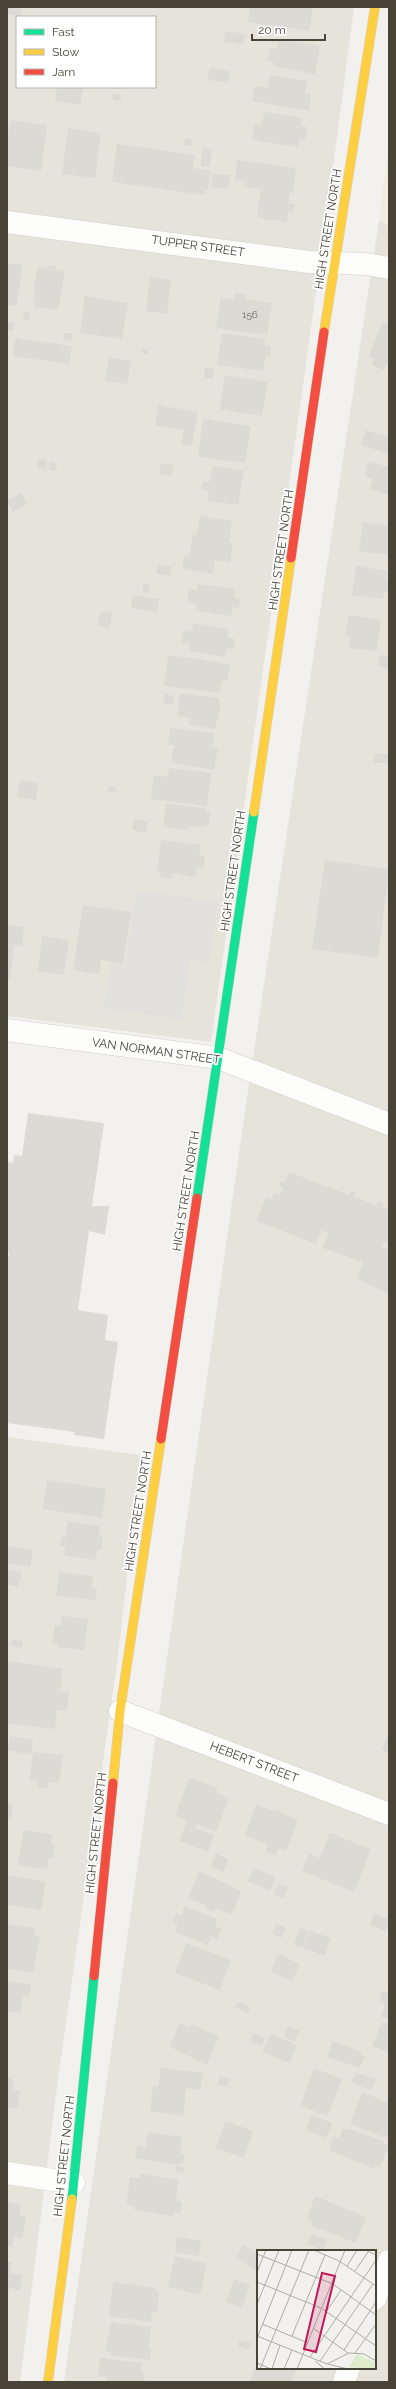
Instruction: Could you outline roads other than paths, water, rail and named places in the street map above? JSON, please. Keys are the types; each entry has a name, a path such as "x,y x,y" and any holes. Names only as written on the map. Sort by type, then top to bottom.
{"main road":[{"name":"HIGH STREET NORTH","path":"48,2382 74,2183 120,1711 218,1058 334,264 375,7"}],"street":[{"name":"TUPPER STREET","path":"7,222 334,264 366,264 389,268"},
{"name":"VAN NORMAN STREET","path":"7,1030 218,1058 389,1124"},
{"name":"HEBERT STREET","path":"120,1711 389,1814"},
{"path":"7,2173 74,2183"},
{"path":"376,2296 389,2261"},
{"path":"344,2382 349,2369"}]}
